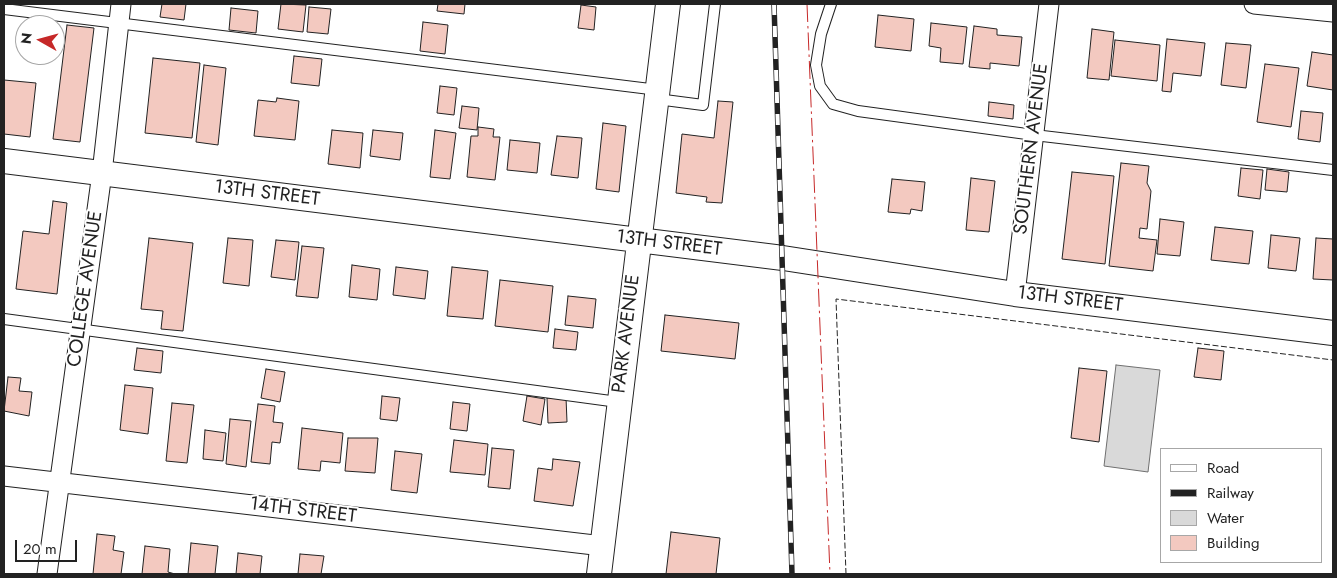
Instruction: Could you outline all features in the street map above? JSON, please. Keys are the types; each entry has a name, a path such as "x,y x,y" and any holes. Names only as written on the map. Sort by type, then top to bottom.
{"street":[{"name":"COLLEGE AVENUE","path":"48,574 102,173 122,4"},
{"name":"PARK AVENUE","path":"599,574 618,402 668,4"},
{"name":"SOUTHERN AVENUE","path":"1015,294 1049,4"},
{"path":"1254,4 1333,12"},
{"name":"13TH STREET","path":"4,161 783,258 1015,294 1333,333"},
{"name":"14TH STREET","path":"4,476 603,546"}],"lane":[{"path":"4,9 657,94 703,105 715,4"},
{"path":"830,4 821,34 816,64 820,86 833,104 858,111 1034,136 1333,170"},
{"path":"4,319 618,402"}],"water":[{"path":"1116,365 1160,370 1148,472 1104,466"}],"building":[{"path":"162,4 186,4 184,20 160,17"},
{"path":"281,4 306,5 303,32 278,29"},
{"path":"438,4 465,4 464,14 437,11"},
{"path":"581,5 596,7 594,30 578,28"},
{"path":"309,7 331,9 328,34 307,32"},
{"path":"231,8 258,11 256,33 229,30"},
{"path":"878,15 914,19 911,51 875,47"},
{"path":"423,22 448,25 445,54 420,51"},
{"path":"931,23 967,27 963,64 940,62 941,48 929,46"},
{"path":"67,25 94,28 80,142 53,139 62,65 65,65"},
{"path":"974,26 997,29 997,35 1022,37 1019,66 990,63 990,69 969,67"},
{"path":"1092,29 1114,32 1109,80 1087,78"},
{"path":"1167,39 1205,43 1201,76 1173,73 1171,92 1162,91"},
{"path":"1115,40 1160,45 1157,81 1111,76"},
{"path":"1226,43 1251,45 1246,88 1221,85"},
{"path":"1312,52 1333,55 1333,90 1307,86"},
{"path":"294,56 322,59 319,86 291,83"},
{"path":"153,58 200,63 192,138 145,133"},
{"path":"1265,64 1299,68 1291,127 1257,122"},
{"path":"204,65 226,68 218,145 196,142"},
{"path":"4,80 36,83 30,137 4,134"},
{"path":"440,86 457,88 454,115 437,113"},
{"path":"277,98 299,101 295,140 254,136 258,100 276,102"},
{"path":"718,101 733,102 722,203 706,202 707,197 676,193 682,134 714,138"},
{"path":"989,102 1014,105 1013,119 988,116"},
{"path":"462,106 479,108 477,130 459,128"},
{"path":"1301,111 1323,113 1320,142 1298,139"},
{"path":"603,123 626,126 619,192 596,189"},
{"path":"478,127 494,129 493,137 500,137 495,180 467,177 471,136 478,136"},
{"path":"332,130 363,133 360,168 328,164"},
{"path":"373,130 403,133 400,160 370,156"},
{"path":"435,130 456,133 450,179 430,177"},
{"path":"557,136 582,138 578,178 551,175"},
{"path":"510,140 540,143 537,173 507,170"},
{"path":"1121,163 1149,166 1147,183 1151,191 1147,229 1140,228 1139,238 1157,240 1153,271 1109,266"},
{"path":"1241,168 1263,170 1260,199 1238,196"},
{"path":"1267,169 1289,172 1287,192 1265,190"},
{"path":"1072,172 1114,176 1105,264 1062,259"},
{"path":"971,178 995,181 989,232 966,230"},
{"path":"892,179 925,182 922,211 911,209 910,214 888,212"},
{"path":"53,201 67,203 57,294 16,289 23,231 49,234"},
{"path":"1160,219 1184,222 1180,256 1157,254"},
{"path":"1215,227 1253,231 1249,264 1211,260"},
{"path":"1271,235 1300,238 1296,271 1268,268"},
{"path":"149,238 193,243 183,331 161,329 163,311 141,309"},
{"path":"228,238 253,240 249,286 223,283"},
{"path":"1316,238 1333,239 1333,280 1313,279"},
{"path":"276,240 299,242 295,280 271,277"},
{"path":"302,246 324,248 318,298 296,296"},
{"path":"352,265 380,269 377,300 349,297"},
{"path":"396,267 428,271 425,299 393,295"},
{"path":"452,267 488,271 483,319 447,316"},
{"path":"500,280 553,286 548,332 495,326"},
{"path":"568,296 596,299 593,328 565,325"},
{"path":"665,315 739,323 735,359 661,351"},
{"path":"555,329 578,332 576,350 553,348"},
{"path":"137,348 163,351 161,373 134,370"},
{"path":"1198,348 1224,351 1221,380 1194,377"},
{"path":"1079,368 1107,371 1099,442 1071,438"},
{"path":"266,369 285,372 280,402 261,398"},
{"path":"8,377 21,378 19,391 32,392 29,416 4,411"},
{"path":"125,385 153,388 148,434 120,430"},
{"path":"382,396 400,398 397,421 380,419"},
{"path":"527,396 545,399 541,425 523,421"},
{"path":"566,397 567,422 548,423 547,398"},
{"path":"453,402 470,404 467,431 450,429"},
{"path":"172,403 194,405 187,463 166,461"},
{"path":"258,404 275,406 273,422 283,423 280,443 272,442 270,464 251,462"},
{"path":"230,419 251,421 246,467 226,464"},
{"path":"302,428 343,433 340,463 321,461 320,471 298,469"},
{"path":"205,430 226,433 223,461 203,459"},
{"path":"348,438 378,438 375,473 345,471"},
{"path":"454,440 488,444 485,475 450,472"},
{"path":"492,448 514,450 510,489 488,487"},
{"path":"395,451 422,454 417,493 391,490"},
{"path":"553,459 580,462 573,506 534,501 538,468 552,470"},
{"path":"671,532 720,538 716,574 666,574"},
{"path":"97,534 115,536 113,550 124,552 121,574 93,574"},
{"path":"191,543 218,546 215,574 188,574"},
{"path":"145,546 170,549 168,572 175,574 142,574"},
{"path":"238,553 262,556 260,574 236,574"},
{"path":"300,554 324,556 321,574 298,574"}],"railway":[{"path":"774,4 792,574"}],"fence":[{"path":"846,574 836,299 1333,360"}],"power":[{"path":"807,4 830,574"}]}
